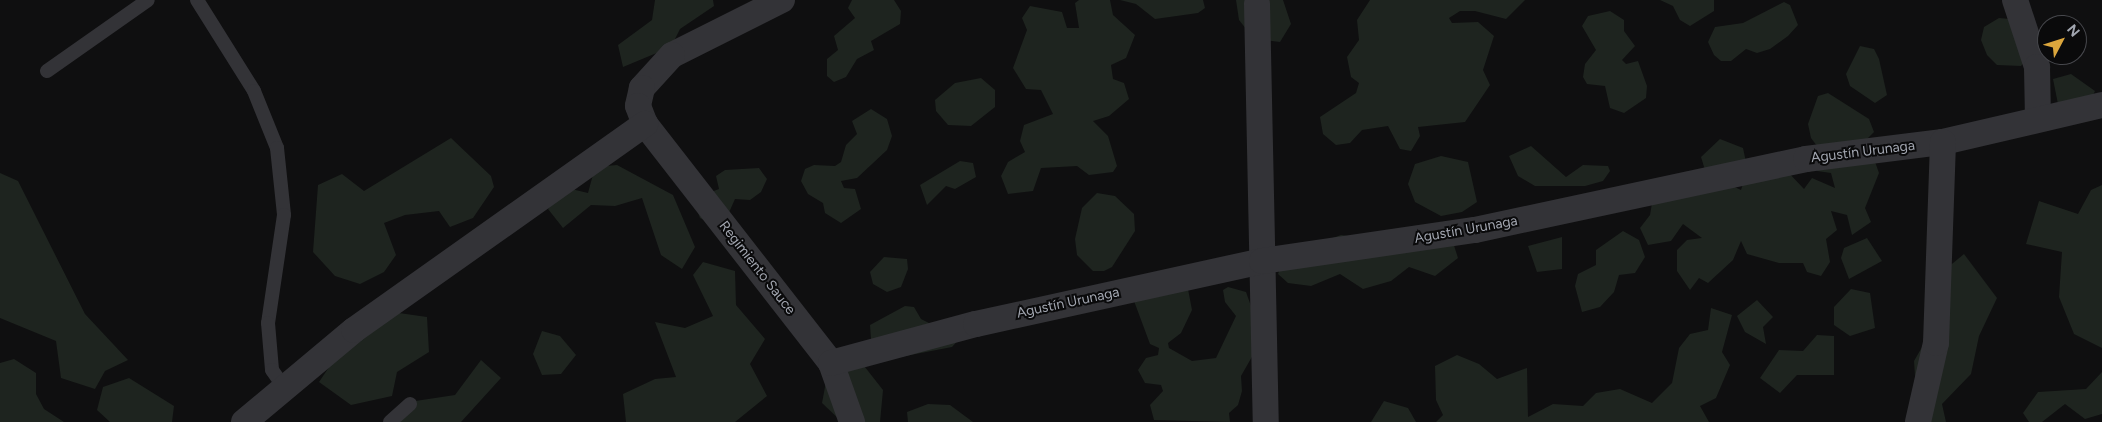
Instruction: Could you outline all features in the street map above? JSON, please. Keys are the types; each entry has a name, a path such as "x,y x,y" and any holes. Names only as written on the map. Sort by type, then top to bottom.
{"street":[{"path":"244,422 354,330 645,124 638,106 642,88 672,55 782,0"},
{"path":"2015,0 2037,67 2038,118"},
{"path":"1257,4 1266,422"},
{"name":"Agustín Urunaga","path":"831,363 976,324 1262,261 1475,230 1806,159 1943,142 2038,118 2102,105"},
{"name":"Regimiento Sauce","path":"645,124 831,363 852,422"},
{"path":"1918,422 1936,343 1943,142"}],"lane":[{"path":"47,72 148,0"},
{"path":"197,0 254,91 277,148 284,215 268,323 272,370 284,387"},
{"path":"390,422 410,404"}],"shaded area":[{"path":"655,0 713,0 714,6 680,29 671,47 623,67 618,45 652,20"},
{"path":"852,0 894,0 901,11 900,24 871,41 874,50 857,59 846,77 834,82 827,76 827,59 838,50 834,36 855,18 848,8"},
{"path":"1079,0 1110,0 1113,15 1135,35 1126,58 1111,65 1113,79 1124,83 1129,99 1109,116 1093,121 1108,136 1117,166 1113,172 1089,175 1077,166 1041,168 1033,191 1008,194 1001,176 1008,162 1025,152 1020,141 1024,125 1053,114 1041,90 1026,89 1013,68 1027,30 1022,18 1030,6 1062,12 1067,28 1079,28 1075,3"},
{"path":"1120,0 1203,0 1205,8 1198,13 1155,19 1136,4"},
{"path":"1236,0 1283,0 1291,24 1280,42 1254,39 1239,20"},
{"path":"1370,0 1525,0 1506,19 1475,11 1460,11 1449,18 1452,23 1478,22 1494,36 1483,70 1490,85 1465,122 1418,127 1420,136 1411,151 1400,149 1388,126 1362,130 1350,143 1336,145 1323,134 1320,117 1356,93 1359,83 1351,77 1347,57 1359,40 1357,20"},
{"path":"1660,0 1714,0 1714,11 1690,26 1680,20 1673,6"},
{"path":"1784,2 1790,5 1798,25 1788,36 1770,49 1757,53 1746,49 1731,61 1721,61 1714,55 1708,42 1715,27 1743,23"},
{"path":"1610,11 1624,20 1624,31 1635,46 1622,60 1626,64 1638,61 1647,86 1646,98 1624,113 1610,108 1605,86 1587,84 1583,77 1585,64 1596,50 1582,26 1588,16"},
{"path":"1999,18 2010,19 2029,56 2021,66 1997,65 1987,55 1981,40 1984,27"},
{"path":"1860,46 1874,49 1879,59 1887,95 1875,103 1850,86 1846,74"},
{"path":"2071,74 2095,91 2088,105 2058,104 2053,79"},
{"path":"981,78 995,90 995,107 971,126 948,125 936,111 935,100 955,83"},
{"path":"1828,93 1869,119 1874,132 1866,140 1817,146 1811,138 1808,124 1818,96"},
{"path":"871,109 887,119 892,136 887,150 857,178 841,181 844,188 855,189 861,209 841,223 825,213 823,203 808,194 801,181 805,169 814,165 835,166 841,162 846,145 857,134 852,121"},
{"path":"451,138 491,176 494,187 473,218 450,227 439,211 405,215 384,223 396,255 384,272 360,284 335,276 313,252 318,185 342,174 364,191"},
{"path":"1720,139 1743,148 1746,162 1705,170 1701,157"},
{"path":"1531,146 1566,177 1583,165 1608,166 1610,171 1603,181 1585,186 1535,186 1518,176 1509,156"},
{"path":"1441,156 1468,162 1477,202 1462,212 1441,216 1415,202 1408,184 1415,164"},
{"path":"1827,156 1873,156 1879,173 1865,208 1871,222 1852,235 1847,215 1831,211 1837,230 1826,239 1830,262 1821,276 1807,272 1803,263 1779,263 1747,254 1741,241 1733,260 1708,283 1699,278 1690,290 1677,271 1677,250 1687,240 1702,238 1683,224 1671,241 1648,245 1640,228 1650,215 1652,203 1722,181 1741,190 1747,171 1787,171 1804,189 1812,178 1835,188 1831,173 1817,171"},
{"path":"960,161 973,163 976,177 955,189 946,186 927,205 920,185"},
{"path":"617,165 673,195 695,247 682,269 661,255 642,198 615,206 591,205 563,228 548,209 563,187 588,193 595,167"},
{"path":"759,168 767,179 761,192 750,200 735,199 727,217 708,222 700,218 693,199 719,189 716,176 725,170"},
{"path":"0,173 18,181 85,314 128,360 105,371 95,389 61,378 56,341 0,318"},
{"path":"2102,185 2102,348 2074,334 2059,297 2062,252 2026,244 2039,201 2078,214 2091,190"},
{"path":"1097,193 1115,196 1134,214 1135,231 1112,267 1104,271 1093,271 1077,255 1075,239 1082,208"},
{"path":"1623,231 1639,240 1645,257 1635,273 1619,275 1614,292 1600,307 1582,312 1575,286 1578,274 1596,265 1596,250"},
{"path":"1341,235 1372,239 1451,236 1458,258 1435,276 1409,267 1391,281 1363,289 1340,274 1311,286 1288,283 1278,274 1285,255"},
{"path":"1562,237 1562,269 1537,272 1528,246"},
{"path":"1867,238 1882,261 1849,279 1841,258 1844,248"},
{"path":"1964,254 1997,298 1979,336 1971,374 1942,404 1946,422 1918,422 1914,361 1933,328 1941,273"},
{"path":"884,257 907,259 908,269 901,287 887,292 873,284 870,272"},
{"path":"703,262 735,271 736,305 765,339 750,364 767,396 735,422 626,422 623,394 655,379 676,377 655,322 685,328 713,316 693,275"},
{"path":"1228,287 1246,292 1256,320 1253,355 1241,376 1242,391 1238,405 1229,413 1230,422 1154,420 1150,405 1163,391 1161,385 1145,383 1138,370 1146,358 1158,355 1159,348 1150,344 1134,301 1188,289 1192,310 1181,333 1168,343 1169,348 1192,361 1216,358 1236,316 1225,302 1223,290"},
{"path":"1851,289 1870,293 1875,328 1850,336 1834,325 1834,307"},
{"path":"1757,300 1773,317 1763,327 1766,344 1745,332 1737,316"},
{"path":"905,306 914,307 921,319 935,326 963,335 952,347 895,358 871,339 870,325"},
{"path":"1711,308 1732,315 1722,352 1730,365 1716,398 1700,406 1709,422 1436,422 1443,415 1436,400 1435,366 1457,355 1479,364 1497,379 1527,368 1528,417 1553,404 1583,406 1596,393 1620,389 1652,403 1672,383 1679,348 1690,334 1708,330"},
{"path":"399,313 427,317 429,352 397,372 392,396 351,405 319,382 354,330"},
{"path":"542,331 560,336 576,355 561,374 542,375 533,354"},
{"path":"1817,335 1834,336 1834,375 1797,375 1780,393 1760,378 1779,350 1803,351"},
{"path":"14,359 36,373 36,394 44,409 64,422 0,422 0,363"},
{"path":"481,360 501,378 461,422 401,422 402,403 455,395"},
{"path":"861,362 883,390 880,422 842,422 822,403 827,376"},
{"path":"2102,372 2102,414 2085,419 2065,404 2042,422 2029,422 2023,413 2038,392 2086,389"},
{"path":"129,378 174,406 172,422 110,422 97,410 103,387"},
{"path":"1384,401 1408,408 1416,422 1371,422"},
{"path":"928,404 950,405 973,422 908,422 907,412"}]}
